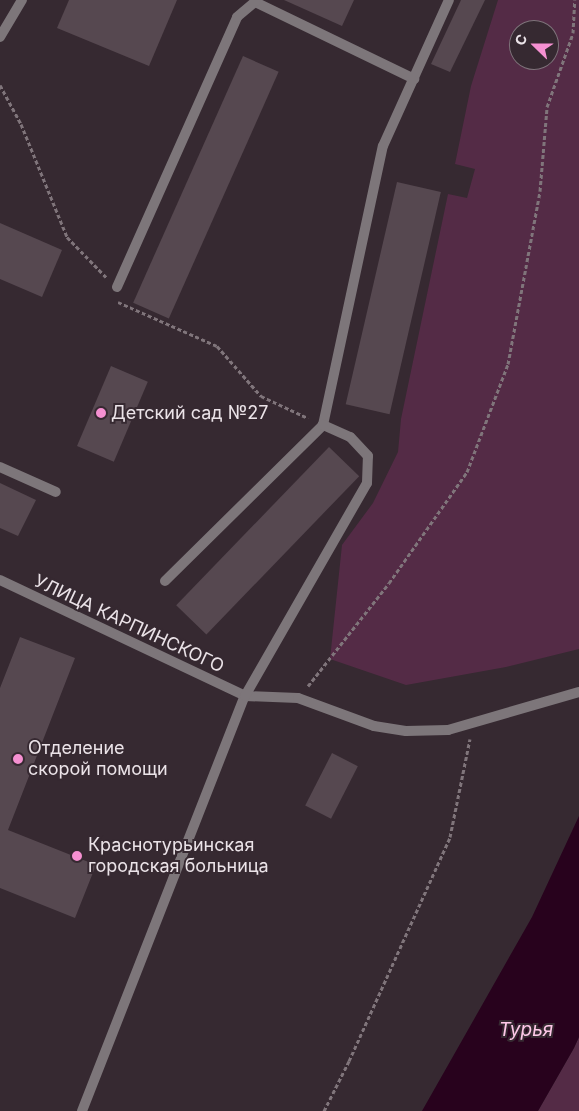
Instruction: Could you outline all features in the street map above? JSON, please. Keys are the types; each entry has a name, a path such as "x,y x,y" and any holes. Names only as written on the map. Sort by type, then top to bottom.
{"street":[{"path":"0,37 22,0"},
{"path":"165,582 323,425 383,146 449,0"},
{"path":"117,287 237,17 255,1 414,79"},
{"path":"82,1111 245,696 367,483 368,456 350,437 323,425"},
{"path":"0,466 56,492"},
{"name":"УЛИЦА КАРПИНСКОГО","path":"0,580 245,696"},
{"path":"245,696 298,698 374,726 406,731 448,730 579,692"}],"path":[{"path":"298,698 390,583 467,472 508,364 540,191 547,107 573,33 575,0"},
{"path":"324,1111 349,1061 450,837 473,723"}],"shaded area":[{"path":"498,0 579,0 579,649 506,667 406,685 330,659 342,545 373,503 398,452 401,419 448,194 467,198 475,169 455,164 471,86"},
{"path":"579,1037 579,1111 538,1111 574,1048"}],"water":[{"name":"Турья","path":"579,816 579,1037 574,1048 538,1111 422,1111 532,917"}],"building":[{"path":"69,0 177,0 149,66 57,28"},
{"path":"284,0 354,0 342,26"},
{"path":"461,0 485,0 450,72 431,64"},
{"path":"243,56 279,72 169,319 133,303"},
{"path":"397,182 441,192 390,414 346,404"},
{"path":"0,223 62,250 42,297 0,279"},
{"path":"111,366 148,382 114,462 77,446"},
{"path":"329,447 359,476 206,634 176,605"},
{"path":"0,483 36,500 18,536 0,528"},
{"name":"Отделение скорой помощи","path":"20,637 75,658 8,830 96,865 75,918 0,888 0,688"},
{"path":"332,753 358,766 331,819 305,806"}],"place":[{"name":"Детский сад №27","path":"101,413"},
{"name":"Отделение скорой помощи","path":"18,759"},
{"name":"Краснотурьинская городская больница","path":"77,856"}]}
